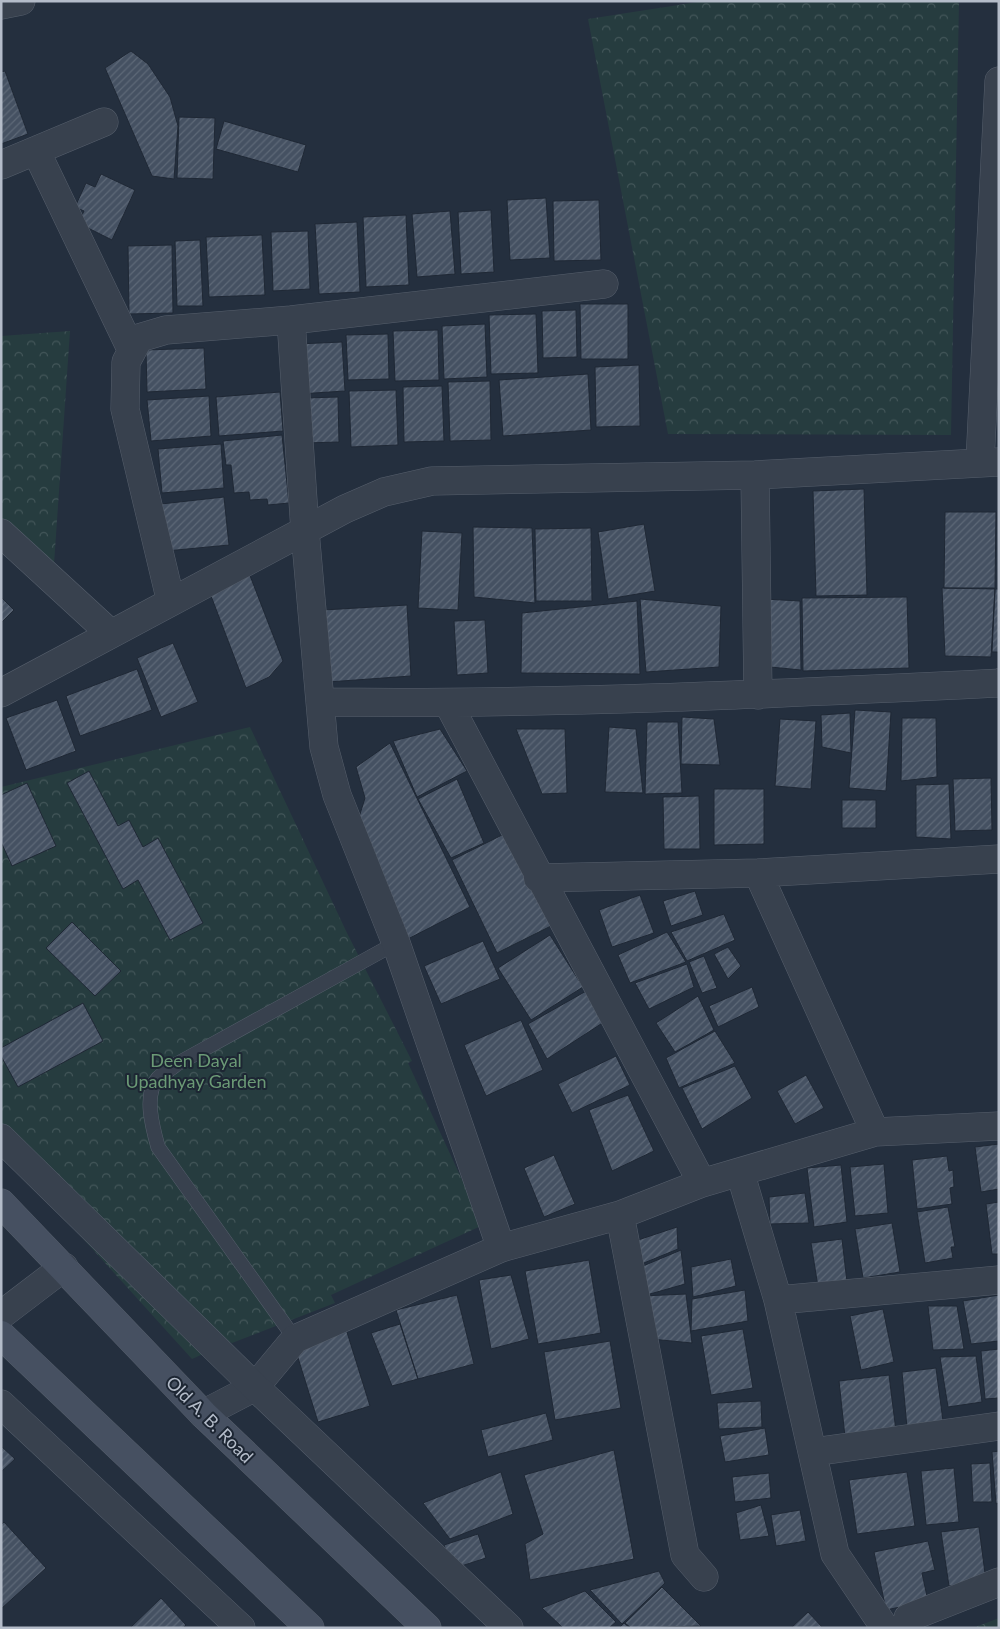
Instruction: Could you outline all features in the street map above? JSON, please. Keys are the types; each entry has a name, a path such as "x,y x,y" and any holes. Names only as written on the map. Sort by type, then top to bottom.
{"main road":[{"name":"Old A. B. Road","path":"1,1203 203,1414 427,1628"},
{"path":"1,1335 310,1628"}],"street":[{"path":"1,5 22,1"},
{"path":"1,693 345,509 384,492 432,481 755,476 989,462 999,81"},
{"path":"1,165 104,122"},
{"path":"36,151 132,351"},
{"path":"171,602 125,410 126,362 139,338 166,330 291,320 604,284"},
{"path":"291,320 305,531 322,702 324,747 337,795 396,943 500,1248"},
{"path":"755,476 758,695"},
{"path":"1,533 111,634"},
{"path":"322,702 448,704 758,695 999,684"},
{"path":"448,704 538,878 702,1183"},
{"path":"538,878 758,874 999,859"},
{"path":"758,874 875,1132"},
{"path":"203,1414 255,1387 294,1339 500,1248 620,1215 702,1183 875,1132 999,1126"},
{"path":"1,1138 255,1387 509,1628"},
{"path":"740,1172 778,1300 835,1554 885,1628"},
{"path":"620,1215 685,1555 704,1577"},
{"path":"1,1315 64,1267"},
{"path":"778,1300 999,1280"},
{"path":"1,1404 241,1628"},
{"path":"813,1452 999,1426"},
{"path":"906,1628 908,1618 999,1582"}],"lane":[{"path":"294,1339 158,1146 149,1117 150,1099 156,1079 177,1064 396,943"}],"green space":[{"path":"704,1 959,1 951,435 668,434 588,19"},
{"path":"70,331 53,579 1,518 1,336"},
{"name":"Deen Dayal Upadhyay Garden","path":"250,727 347,933 412,1061 408,1063 483,1225 331,1295 335,1303 232,1343 230,1342 192,1359 1,1148 1,787"},
{"path":"999,1618 999,1628 973,1628"}],"building":[{"path":"131,51 148,64 170,97 178,126 174,179 152,176 105,68"},
{"path":"5,71 28,134 1,144 1,72"},
{"path":"179,117 215,118 213,179 177,178"},
{"path":"224,121 306,145 298,172 216,149"},
{"path":"101,174 135,190 112,240 78,223 84,211 75,207 86,183 95,187"},
{"path":"546,198 550,258 510,260 507,200"},
{"path":"599,200 601,260 554,261 553,201"},
{"path":"491,210 494,272 461,274 458,212"},
{"path":"450,211 455,274 417,277 412,214"},
{"path":"406,215 409,285 366,287 363,217"},
{"path":"357,222 360,292 319,294 315,224"},
{"path":"308,231 310,289 273,291 271,232"},
{"path":"262,235 265,295 209,297 206,237"},
{"path":"200,240 203,306 177,306 175,241"},
{"path":"172,245 173,313 129,314 128,246"},
{"path":"580,304 628,304 628,359 581,359"},
{"path":"576,310 577,357 543,358 542,311"},
{"path":"536,314 538,373 491,374 489,315"},
{"path":"485,324 487,377 444,379 442,326"},
{"path":"438,330 439,380 395,381 393,331"},
{"path":"388,334 389,379 348,380 346,335"},
{"path":"342,342 345,391 299,394 297,344"},
{"path":"204,348 206,389 147,392 146,350"},
{"path":"639,365 640,426 596,427 595,367"},
{"path":"588,374 591,430 503,436 499,380"},
{"path":"490,381 491,440 450,441 448,382"},
{"path":"442,386 444,441 404,442 403,387"},
{"path":"396,390 398,445 351,447 349,391"},
{"path":"280,392 283,431 219,436 216,397"},
{"path":"209,396 211,436 151,441 147,400"},
{"path":"338,397 339,442 305,443 304,398"},
{"path":"282,435 289,503 268,505 267,499 250,500 249,492 234,493 231,465 226,465 223,441"},
{"path":"221,444 224,488 162,493 158,449"},
{"path":"864,489 867,595 816,596 813,491"},
{"path":"224,497 229,545 166,551 161,504"},
{"path":"945,512 996,512 995,588 944,588"},
{"path":"644,524 655,591 608,599 598,532"},
{"path":"473,527 532,528 535,603 474,597"},
{"path":"591,528 592,601 536,601 535,529"},
{"path":"422,531 462,533 458,610 418,608"},
{"path":"249,573 283,661 269,677 246,688 208,588"},
{"path":"942,588 995,589 991,657 945,656"},
{"path":"995,589 999,589 999,652 992,652"},
{"path":"1,597 14,610 1,623"},
{"path":"907,597 909,668 803,671 802,598"},
{"path":"640,599 721,606 719,667 646,672"},
{"path":"764,599 800,601 801,670 760,666"},
{"path":"637,601 640,674 521,673 522,613"},
{"path":"407,605 411,676 328,682 323,610"},
{"path":"485,620 488,673 457,675 454,621"},
{"path":"173,643 198,702 161,717 137,658"},
{"path":"137,669 152,710 80,736 66,696"},
{"path":"57,700 76,751 26,770 6,718"},
{"path":"855,710 891,712 886,791 849,788"},
{"path":"850,713 851,753 822,747 821,715"},
{"path":"682,717 714,719 720,765 681,764"},
{"path":"902,718 936,718 937,777 901,781"},
{"path":"780,719 816,721 811,789 775,786"},
{"path":"647,722 678,722 682,793 645,794"},
{"path":"609,727 636,729 643,793 605,792"},
{"path":"440,729 467,771 417,797 393,741"},
{"path":"516,729 565,729 567,793 542,794"},
{"path":"390,743 470,907 404,941 355,830 365,798 356,767"},
{"path":"89,771 118,826 129,820 143,847 158,838 203,923 170,940 138,880 123,889 67,783"},
{"path":"991,778 992,830 955,831 953,779"},
{"path":"457,779 484,843 451,858 418,799"},
{"path":"27,783 56,846 12,866 1,842 1,795"},
{"path":"949,784 951,839 916,837 916,785"},
{"path":"714,789 764,789 764,844 714,845"},
{"path":"699,796 700,849 664,849 663,797"},
{"path":"842,800 876,800 876,828 842,828"},
{"path":"506,833 551,926 497,953 452,860"},
{"path":"695,891 703,915 671,926 663,901"},
{"path":"640,895 654,933 612,947 599,910"},
{"path":"724,914 735,940 687,961 671,932"},
{"path":"72,922 121,971 95,996 46,948"},
{"path":"667,932 686,962 630,983 618,955"},
{"path":"550,935 583,987 531,1020 498,968"},
{"path":"483,941 500,979 441,1004 424,966"},
{"path":"728,947 741,966 728,979 714,954"},
{"path":"704,956 717,988 702,993 689,962"},
{"path":"687,964 694,987 649,1009 635,983"},
{"path":"752,987 759,1007 718,1027 709,1006"},
{"path":"588,990 604,1022 547,1059 528,1024"},
{"path":"698,996 714,1030 675,1052 656,1023"},
{"path":"83,1003 103,1041 18,1087 1,1056 1,1048"},
{"path":"521,1020 543,1070 486,1096 464,1045"},
{"path":"715,1031 735,1063 679,1088 666,1058"},
{"path":"616,1056 630,1085 572,1113 558,1084"},
{"path":"735,1066 752,1098 702,1129 682,1088"},
{"path":"806,1075 824,1108 795,1124 777,1091"},
{"path":"628,1095 654,1151 612,1171 589,1110"},
{"path":"999,1144 999,1189 981,1192 975,1147"},
{"path":"554,1155 575,1204 544,1217 524,1168"},
{"path":"947,1156 949,1171 953,1170 954,1187 950,1188 952,1204 917,1209 912,1160"},
{"path":"884,1164 888,1213 855,1216 850,1167"},
{"path":"841,1165 847,1222 814,1227 807,1168"},
{"path":"805,1193 809,1223 770,1224 769,1197"},
{"path":"999,1202 999,1254 992,1254 986,1204"},
{"path":"948,1207 955,1247 951,1247 953,1258 925,1263 917,1212"},
{"path":"892,1223 900,1272 863,1278 855,1229"},
{"path":"677,1227 678,1249 622,1272 614,1248"},
{"path":"842,1239 847,1282 818,1287 811,1243"},
{"path":"681,1250 685,1284 636,1298 624,1274"},
{"path":"731,1259 736,1286 693,1297 691,1267"},
{"path":"589,1260 601,1333 538,1344 525,1271"},
{"path":"511,1275 529,1339 491,1349 479,1280"},
{"path":"745,1290 748,1321 691,1331 692,1299"},
{"path":"686,1294 692,1343 641,1338 642,1296"},
{"path":"457,1295 474,1364 418,1379 396,1310"},
{"path":"999,1295 999,1341 971,1344 963,1301"},
{"path":"928,1306 957,1306 964,1349 933,1350"},
{"path":"883,1309 894,1362 861,1370 850,1316"},
{"path":"400,1324 418,1379 392,1386 371,1333"},
{"path":"346,1329 370,1406 318,1422 294,1345"},
{"path":"743,1329 753,1388 711,1395 701,1336"},
{"path":"610,1341 621,1408 555,1420 544,1352"},
{"path":"999,1349 999,1398 985,1399 981,1351"},
{"path":"976,1356 982,1402 948,1407 940,1357"},
{"path":"936,1368 943,1421 907,1428 902,1372"},
{"path":"889,1375 896,1431 845,1437 839,1381"},
{"path":"761,1401 762,1427 719,1429 717,1403"},
{"path":"546,1413 553,1440 488,1457 481,1430"},
{"path":"765,1428 769,1455 725,1462 720,1436"},
{"path":"1,1446 15,1459 1,1472"},
{"path":"614,1450 634,1559 530,1580 525,1544 543,1534 524,1475"},
{"path":"999,1451 999,1503 996,1504 992,1452"},
{"path":"990,1463 992,1502 973,1502 971,1464"},
{"path":"954,1468 959,1522 926,1525 921,1471"},
{"path":"501,1472 513,1514 450,1539 423,1503"},
{"path":"907,1472 915,1526 857,1534 849,1480"},
{"path":"769,1473 771,1498 735,1502 732,1477"},
{"path":"761,1505 769,1536 740,1540 736,1513"},
{"path":"800,1510 806,1541 776,1546 771,1515"},
{"path":"4,1522 46,1568 1,1609 1,1525"},
{"path":"979,1527 986,1581 949,1586 941,1532"},
{"path":"478,1534 486,1558 452,1569 444,1545"},
{"path":"928,1541 935,1570 922,1573 928,1601 886,1610 874,1552"},
{"path":"659,1571 665,1583 622,1624 590,1590"},
{"path":"662,1587 701,1626 631,1628 625,1623"},
{"path":"585,1591 616,1622 609,1628 563,1628 542,1608"},
{"path":"161,1598 186,1625 183,1628 130,1628"},
{"path":"808,1612 823,1628 791,1628"},
{"path":"624,1623 630,1628 619,1628"}]}
